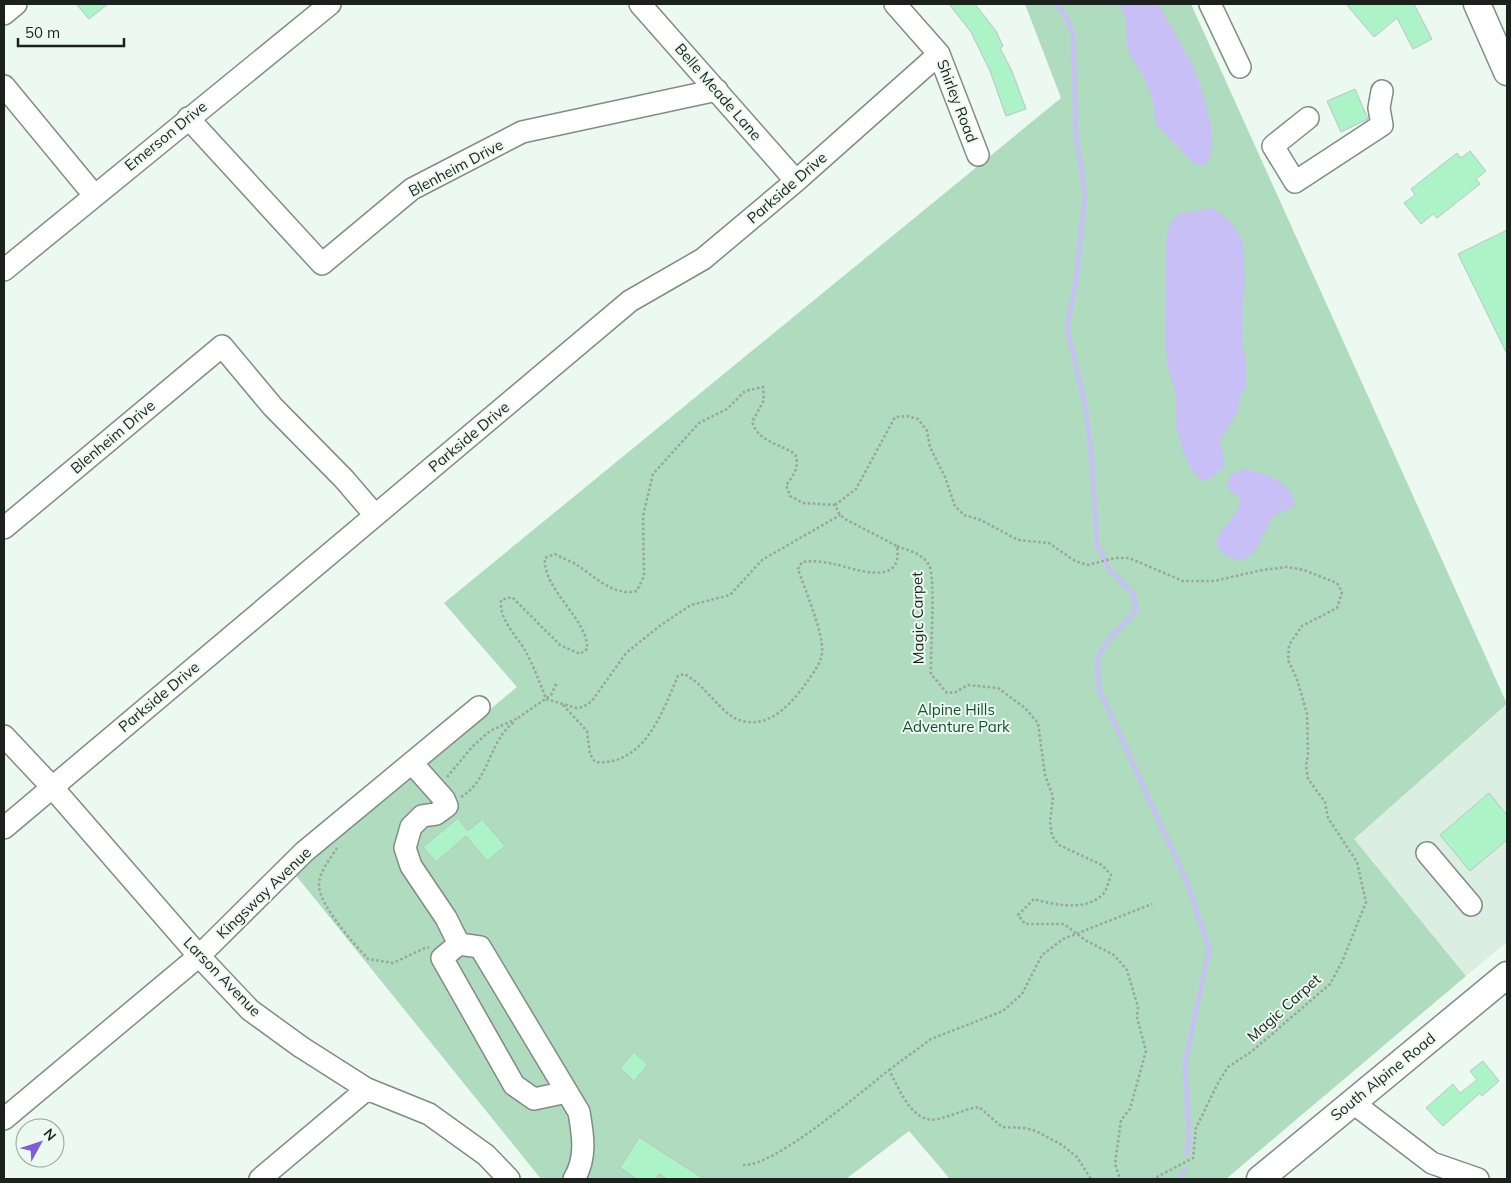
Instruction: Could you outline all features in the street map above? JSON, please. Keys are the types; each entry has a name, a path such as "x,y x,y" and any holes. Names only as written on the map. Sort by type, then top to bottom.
{"main road":[{"path":"1477,4 1507,72"},
{"name":"South Alpine Road","path":"1260,1179 1507,975"}],"street":[{"path":"4,14 16,4"},
{"name":"Emerson Drive","path":"4,270 330,4"},
{"name":"Belle Meade Lane","path":"640,4 796,181"},
{"name":"Shirley Road","path":"895,4 939,54 978,154"},
{"path":"1210,4 1240,67"},
{"name":"Parkside Drive","path":"4,828 630,301 703,259 796,181 939,54"},
{"path":"4,86 94,195"},
{"name":"Blenheim Drive","path":"188,118 322,264 412,189 522,132 717,90"},
{"path":"1308,118 1273,146 1295,182 1382,124 1379,108 1382,91"},
{"name":"Blenheim Drive","path":"4,528 222,346 273,407 344,479 375,515"},
{"name":"Kingsway Avenue","path":"4,1119 199,956 304,852 479,707"},
{"name":"Larson Avenue","path":"4,736 52,787 199,956 250,1010 301,1048 367,1089 429,1114 486,1155 509,1179"},
{"path":"412,763 444,799 447,806 436,814 422,816 411,828 405,848 411,866 446,918 459,944"},
{"path":"1427,853 1471,905"},
{"path":"567,1092 534,1099 514,1084 442,958 459,944 480,946 579,1112 584,1135 583,1157 574,1179"},
{"path":"260,1179 367,1089"},
{"path":"1352,1102 1432,1163 1478,1179"}],"path":[{"path":"563,705 587,731 590,754 596,762 604,763 618,759 647,739 668,703 678,676 684,674 703,686 731,716 751,723 769,718 792,702 818,666 822,652 813,612 800,578 798,568 802,562 834,564 868,573 883,572 893,566 898,553 896,546 840,515 835,505 803,503 790,496 786,485 796,470 797,459 795,454 768,442 755,431 752,422 764,400 765,394 763,387 745,391 727,408 699,423 653,474 642,516 644,576 637,591 631,592 599,582 577,565 555,554 544,558 544,567 548,579 574,618 585,639 587,650 580,654 560,645 512,597 501,600 501,607 506,619 525,651 546,699 576,708 583,707 592,701 626,653 661,625 691,605 730,595 762,560 840,515"},
{"name":"Magic Carpet","path":"835,505 856,488 895,417 907,416 918,419 927,432 930,448 945,477 955,506 964,515 982,520 1018,540 1049,543 1075,561 1088,565 1115,558 1129,558 1183,581 1214,582 1270,568 1287,567 1337,583 1342,592 1337,608 1302,626 1289,645 1288,660 1297,679 1307,714 1308,755 1306,765 1308,779 1325,802 1328,818 1357,862 1366,902 1345,954 1330,984 1251,1052 1228,1067 1218,1082 1196,1128 1193,1158 1153,1179"},
{"name":"Magic Carpet","path":"896,546 920,555 930,566 932,630 930,674 947,693 956,692 968,686 998,688 1025,708 1038,723 1046,775 1052,797 1050,822 1052,836 1059,845 1102,865 1111,875 1104,893 1089,904 1075,905 1034,899 1018,915 1025,924 1064,924 1075,934 1114,955 1127,970 1138,1007 1137,1018 1146,1052 1130,1109 1121,1120 1115,1164 1120,1179"},
{"path":"447,806 466,794 478,782 504,730 552,695 557,682"},
{"path":"743,1166 751,1166 786,1147 931,1039 1003,1011 1022,994 1042,955 1063,939 1152,904"},
{"path":"889,1070 918,1115 927,1120 938,1119 979,1107 1002,1127 1024,1128 1036,1131 1062,1145 1078,1157 1091,1179"}],"shaded area":[{"path":"1119,4 1158,4 1188,56 1196,74 1209,117 1212,146 1210,158 1204,166 1193,163 1156,124 1153,102 1145,79 1129,53 1126,39 1126,18"},
{"path":"1212,208 1231,222 1243,242 1245,285 1242,345 1246,360 1246,386 1238,401 1239,409 1220,441 1224,467 1208,480 1201,480 1191,469 1181,446 1176,424 1176,395 1168,367 1165,342 1166,239 1170,224 1178,214"},
{"path":"1246,469 1269,476 1283,484 1288,489 1295,504 1290,509 1274,515 1253,554 1238,561 1224,554 1218,547 1217,540 1233,518 1238,509 1240,499 1226,486 1232,474"},
{"path":"1507,705 1507,942 1466,976 1353,839"}],"green space":[{"name":"Alpine Hills Adventure Park","path":"1025,4 1191,4 1507,704 1354,839 1466,976 1226,1179 950,1179 909,1131 846,1179 541,1179 294,873 517,687 444,603 1061,98"}],"building":[{"path":"76,4 108,4 89,19"},
{"path":"949,4 975,4 996,31 1003,46 1000,48 1012,71 1026,109 1006,116 990,71 971,32"},
{"path":"1346,4 1414,4 1432,39 1413,49 1397,18 1374,37"},
{"path":"1355,89 1368,119 1341,132 1327,101"},
{"path":"1470,151 1486,171 1476,179 1480,184 1437,218 1433,214 1421,224 1404,203 1415,195 1411,189 1457,153 1461,158"},
{"path":"1507,230 1507,354 1458,254"},
{"path":"1489,793 1507,815 1507,840 1470,871 1440,835"},
{"path":"458,818 468,831 482,819 505,846 487,861 466,836 436,862 423,847"},
{"path":"634,1052 648,1065 634,1081 620,1068"},
{"path":"1483,1061 1499,1081 1482,1096 1480,1093 1443,1126 1426,1108 1453,1084 1460,1093 1477,1080 1470,1071"},
{"path":"639,1137 704,1179 667,1179 659,1174 655,1179 637,1179 620,1168"}],"waterway":[{"path":"1056,4 1064,13 1073,33 1076,134 1085,195 1076,281 1067,328 1086,409 1092,462 1097,545 1110,570 1134,595 1136,610 1102,650 1097,665 1099,689 1189,887 1209,950 1185,1064 1189,1140 1187,1154"},
{"path":"1180,1179 1185,1170"}]}
